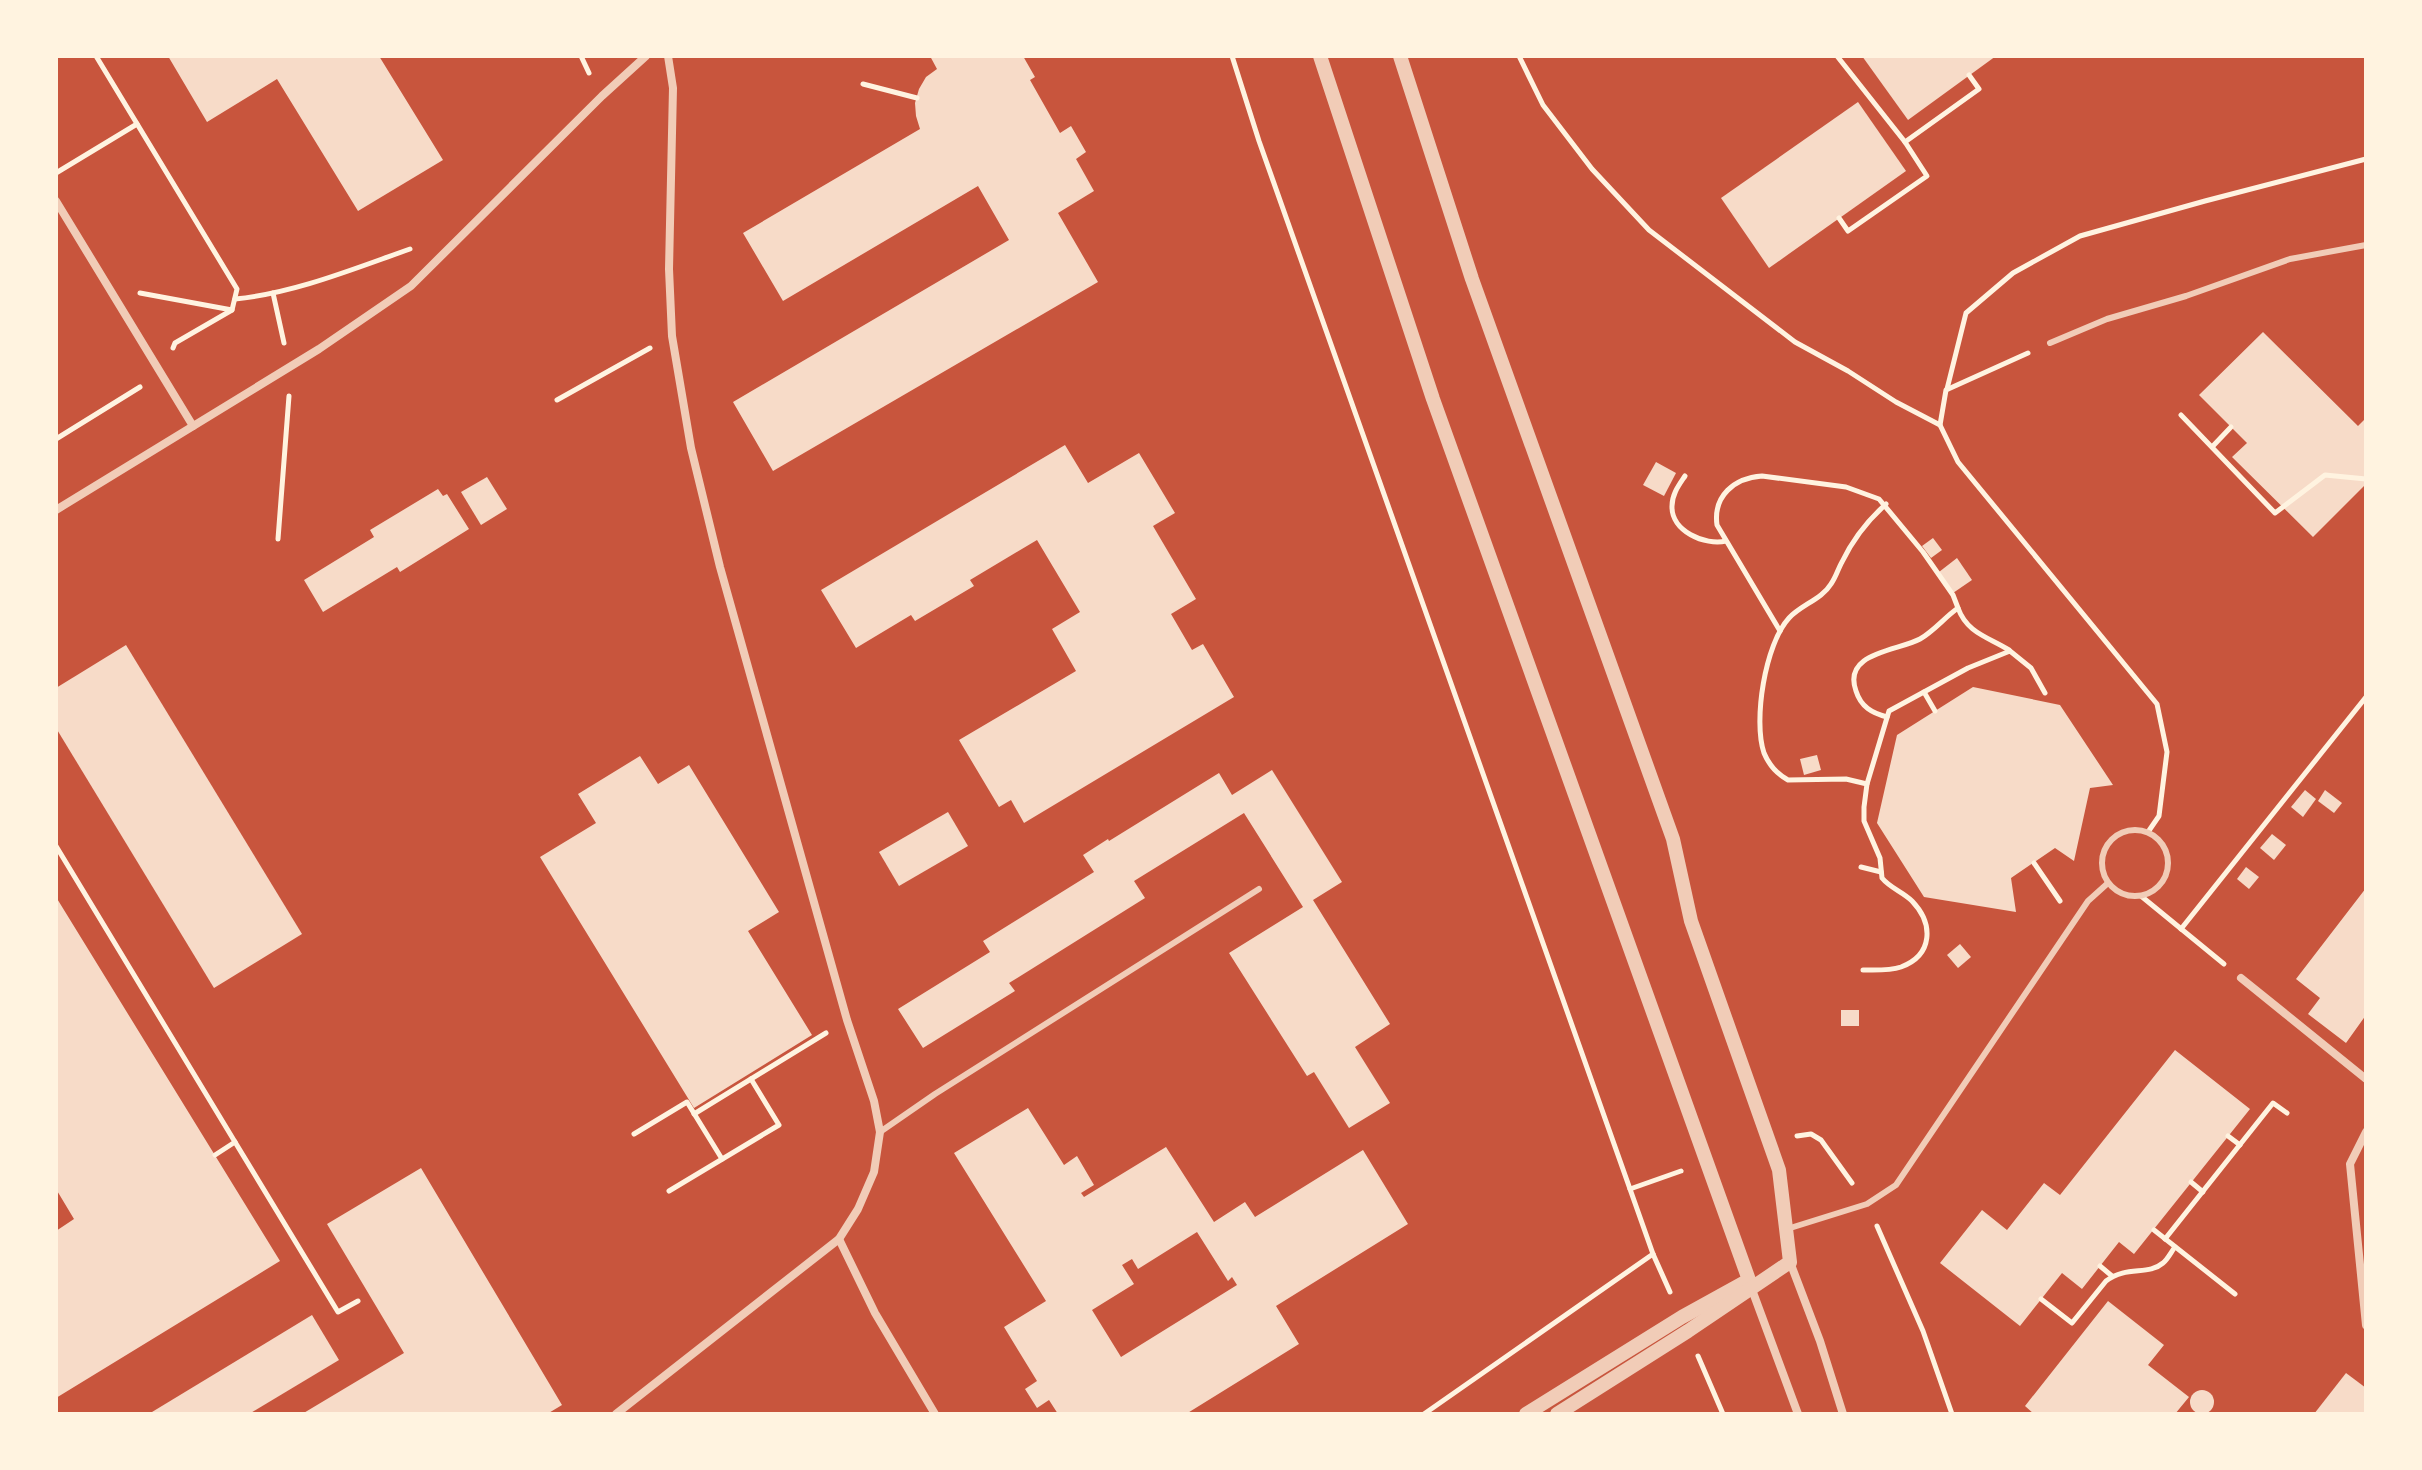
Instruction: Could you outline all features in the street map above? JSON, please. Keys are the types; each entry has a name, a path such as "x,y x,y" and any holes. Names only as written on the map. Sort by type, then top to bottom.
{"street":[{"path":"56,510 345,331 411,286 646,56"},
{"path":"616,1414 839,1239 858,1209 874,1172 880,1132 874,1101 847,1020 720,567 691,448 672,336 669,269 673,88 668,56"},
{"path":"1320,56 1433,399 1798,1414"},
{"path":"1400,56 1472,279 1673,839 1691,921 1779,1170 1790,1262 1843,1414"},
{"path":"56,201 193,426"},
{"path":"2241,978 2366,1079"},
{"path":"2366,1132 2350,1164 2366,1325"},
{"path":"839,1239 875,1313 935,1414"},
{"path":"1526,1414 1682,1317 1790,1262"},
{"path":"1557,1414 1688,1331 1750,1284"}],"lane":[{"path":"2050,343 2107,319 2186,296 2290,259 2366,245"},
{"path":"2124,832 2148,832 2159,839 2166,849 2169,861 2162,884 2153,892 2141,896 2117,892 2103,872 2102,860 2106,848 2113,838 2124,832"},
{"path":"1787,1229 1867,1204 1896,1185 2088,901 2108,883"},
{"path":"880,1132 1259,889"}],"path":[{"path":"96,56 237,289 235,299 273,293 328,278 426,244 439,257"},
{"path":"581,56 586,67"},
{"path":"1232,56 1653,1254 1424,1414"},
{"path":"1519,56 1543,105 1592,169 1649,230 1795,342 1940,425"},
{"path":"1837,56 1905,142 1927,176 1848,231 1839,218"},
{"path":"1905,142 1979,89 1969,75"},
{"path":"863,84 917,98"},
{"path":"56,173 137,124"},
{"path":"2148,832 2159,816 2167,752 2157,704 1958,462 1940,425 1966,313 2013,273 2080,236 2366,159"},
{"path":"117,302 142,292 232,310"},
{"path":"273,293 284,341"},
{"path":"557,400 672,336"},
{"path":"1946,390 2050,343"},
{"path":"278,539 289,397"},
{"path":"2181,415 2275,513 2325,475 2366,479"},
{"path":"2212,447 2231,427"},
{"path":"1685,476 1672,501 1675,520 1683,529 1705,541 1726,541"},
{"path":"1780,631 1717,525 1715,512 1718,501 1736,484 1749,477 1787,478 1846,487 1869,493 1886,504 1953,595 1962,619 1970,629 2010,651 2031,668 2045,693"},
{"path":"1867,784 1846,779 1788,780 1781,776 1768,761 1762,744 1761,716 1767,666 1780,631 1789,618 1830,586 1854,540 1886,504"},
{"path":"1887,717 1872,713 1859,697 1854,679 1860,663 1879,652 1923,638 1958,608"},
{"path":"1863,970 1900,967 1922,953 1926,944 1927,930 1922,914 1913,902 1886,883 1880,858 1864,821 1867,784 1889,711 1968,668 2010,651"},
{"path":"1924,692 1935,711"},
{"path":"2181,929 2366,697"},
{"path":"56,846 338,1312 358,1301"},
{"path":"2034,863 2074,922"},
{"path":"1861,867 1881,872"},
{"path":"2141,896 2241,978"},
{"path":"694,1114 810,1043"},
{"path":"669,1191 779,1125 751,1079"},
{"path":"634,1134 687,1102 722,1159"},
{"path":"2165,1239 2273,1103 2287,1113"},
{"path":"2228,1136 2240,1145"},
{"path":"215,1155 235,1142"},
{"path":"2191,1182 2203,1192"},
{"path":"2154,1230 2235,1294"},
{"path":"2041,1299 2072,1323 2112,1276 2128,1270 2156,1267 2175,1247"},
{"path":"2100,1266 2112,1276"}],"building":[{"path":"168,56 379,56 443,160 358,211 277,79 207,122"},
{"path":"930,56 1023,56 1035,77 1030,80 1060,133 1071,126 1086,152 1076,159 1094,191 1058,213 1098,282 773,471 733,402 1009,240 978,186 783,301 743,233 920,129 915,103 926,77 937,69"},
{"path":"1862,56 1996,56 1908,120"},
{"path":"1858,102 1906,171 1769,268 1721,198"},
{"path":"2263,332 2358,426 2366,418 2366,484 2313,537 2232,457 2247,443 2199,395"},
{"path":"1065,445 1088,483 1139,453 1175,513 1153,526 1196,599 1171,614 1192,650 1203,644 1234,697 1024,823 1011,800 999,807 959,740 1076,671 1052,629 1080,612 1037,540 970,580 974,586 915,621 911,615 856,648 821,590"},
{"path":"1656,462 1676,473 1664,496 1643,485"},
{"path":"487,477 507,509 481,525 461,492"},
{"path":"438,489 443,496 447,494 469,529 400,572 397,567 323,612 304,580 374,537 370,530"},
{"path":"1933,538 1942,550 1931,558 1922,546"},
{"path":"1957,558 1972,580 1953,593 1939,572"},
{"path":"126,645 302,934 214,988 56,728 56,688"},
{"path":"1973,687 2060,705 2113,785 2090,788 2074,861 2055,848 2011,878 2016,912 1924,897 1877,823 1897,735"},
{"path":"1817,755 1821,770 1804,775 1800,759"},
{"path":"640,756 658,784 689,765 779,912 748,931 812,1035 694,1108 540,857 596,823 578,794"},
{"path":"1272,770 1342,882 1313,900 1390,1024 1355,1047 1390,1103 1349,1128 1314,1072 1307,1076 1229,953 1303,907 1244,813 1134,881 1145,898 1009,983 1015,991 923,1048 898,1009 990,952 983,941 1094,872 1083,855 1219,773 1232,795"},
{"path":"2305,790 2316,799 2303,817 2291,807"},
{"path":"2325,790 2342,803 2334,813 2318,801"},
{"path":"948,812 968,846 899,886 879,852"},
{"path":"2272,834 2286,845 2274,860 2260,848"},
{"path":"2246,867 2259,877 2249,889 2237,879"},
{"path":"2366,888 2366,1015 2346,1043 2308,1014 2320,998 2296,979"},
{"path":"56,897 280,1261 56,1398 56,1231 74,1219 56,1189"},
{"path":"1960,944 1971,957 1958,968 1947,955"},
{"path":"1841,1010 1859,1010 1859,1026 1841,1026"},
{"path":"2175,1050 2250,1109 2134,1254 2119,1242 2082,1289 2062,1273 2020,1326 1940,1263 1982,1210 2007,1230 2044,1183 2060,1195"},
{"path":"1028,1108 1064,1165 1077,1156 1094,1185 1081,1193 1084,1197 1166,1147 1214,1222 1245,1202 1255,1217 1363,1150 1408,1224 1276,1306 1299,1344 1186,1414 1058,1414 1049,1400 1037,1408 1025,1389 1037,1381 1004,1327 1046,1301 954,1153","holes":["1197,1232 1228,1281 1232,1277 1237,1285 1121,1357 1092,1310 1134,1284 1122,1265 1132,1259 1138,1269"]},
{"path":"421,1168 562,1405 547,1414 302,1414 404,1353 327,1224"},
{"path":"2108,1301 2164,1345 2148,1365 2189,1397 2175,1414 2034,1414 2025,1406"},
{"path":"312,1315 339,1360 249,1414 153,1414 152,1412"},
{"path":"2346,1373 2366,1388 2366,1414 2314,1414"},
{"path":"2197,1390 2207,1390 2214,1397 2214,1407 2207,1414 2197,1414 2190,1407 2190,1397"}]}
